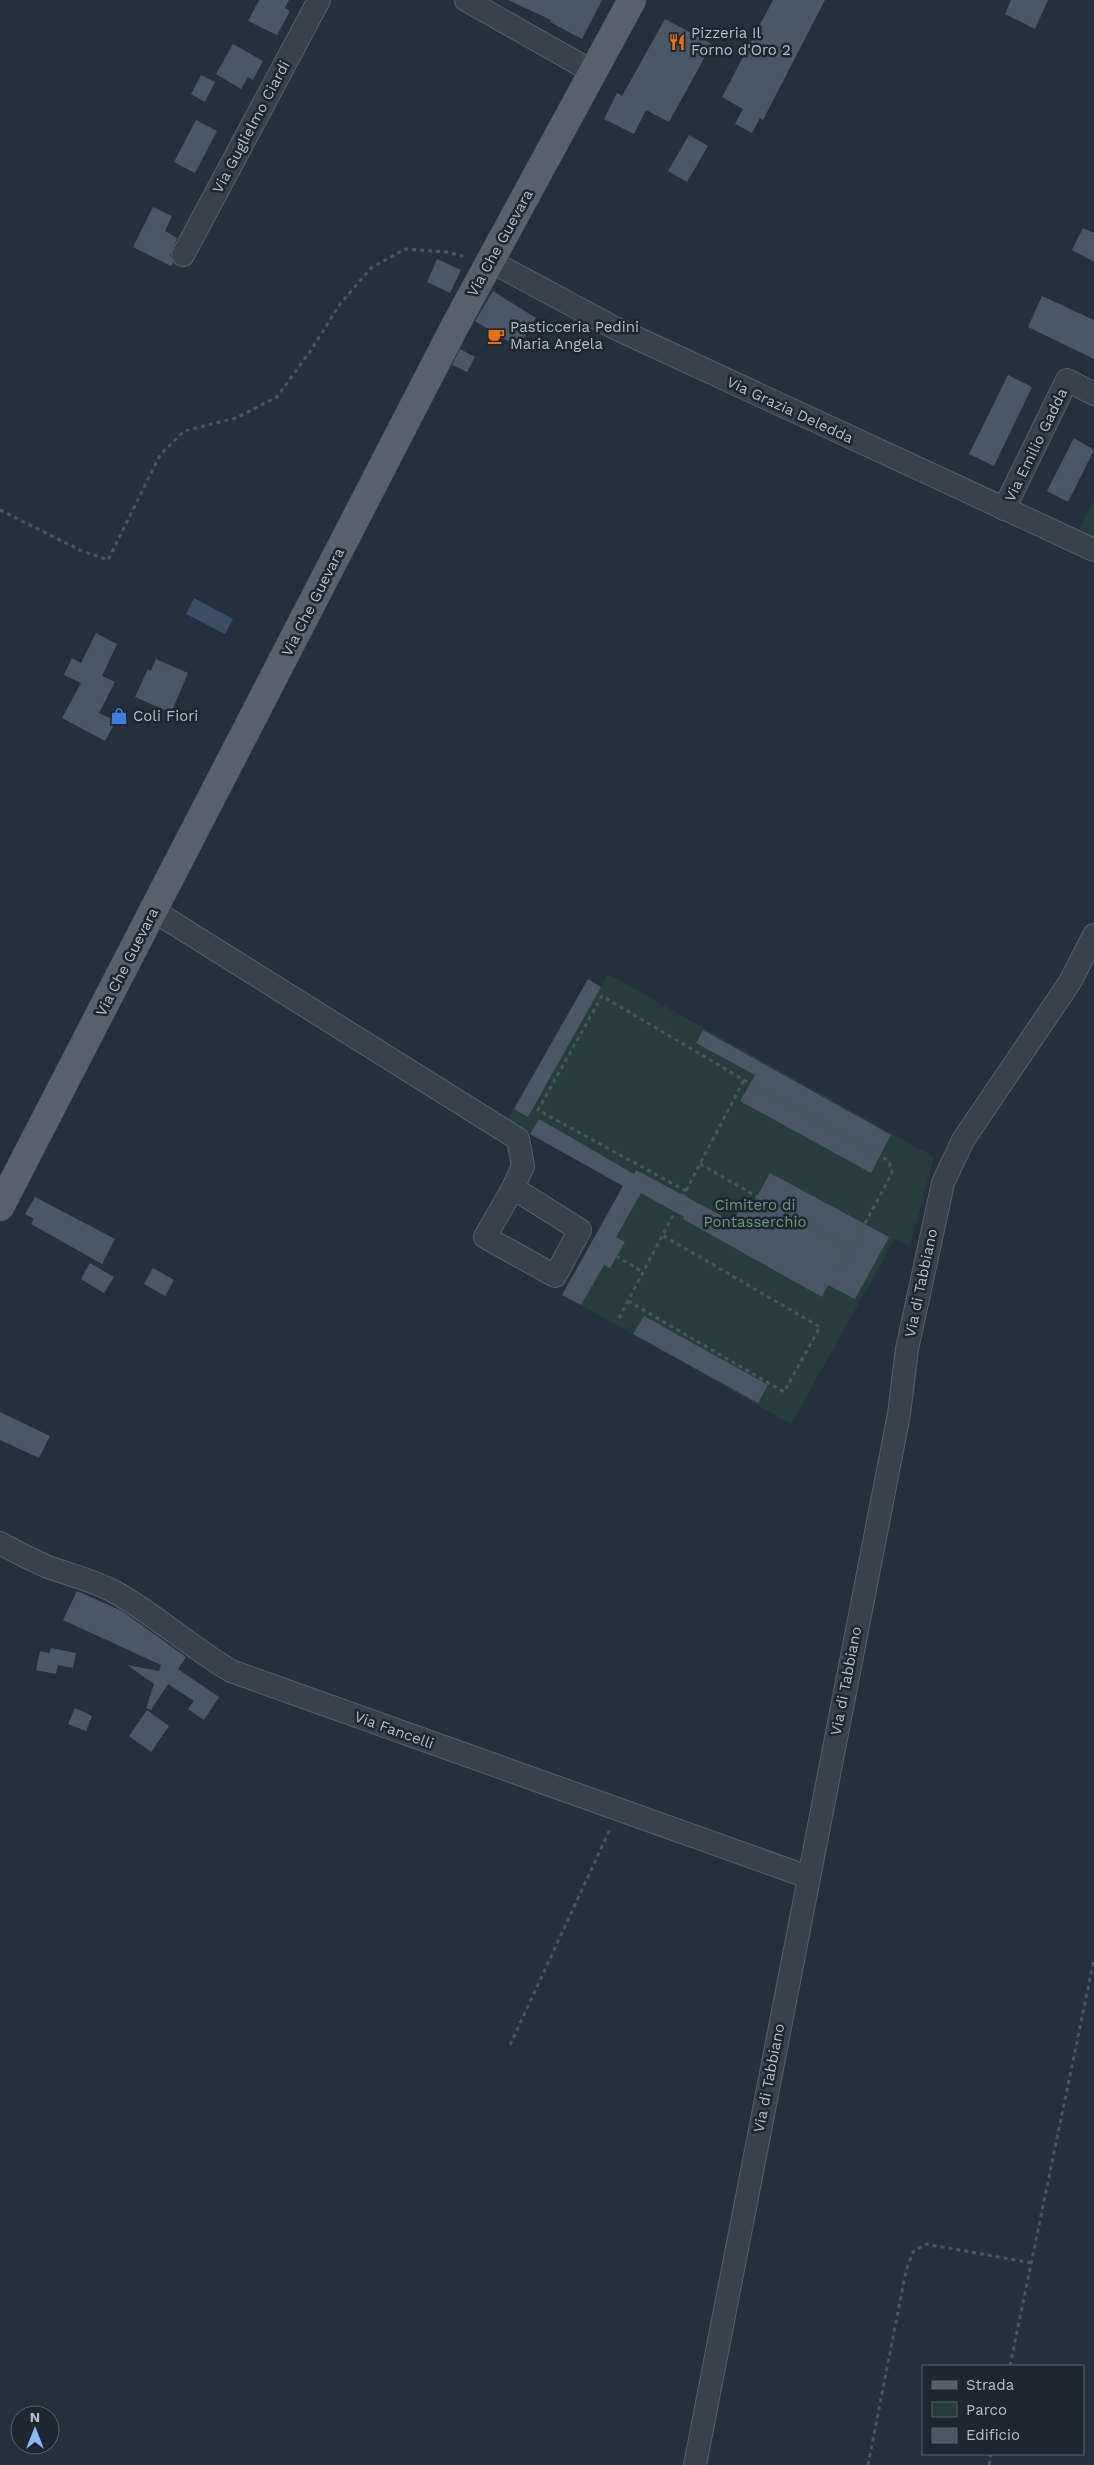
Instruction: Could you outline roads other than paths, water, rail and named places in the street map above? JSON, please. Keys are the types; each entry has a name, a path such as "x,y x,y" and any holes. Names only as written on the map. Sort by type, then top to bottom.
{"main road":[{"name":"Via Che Guevara","path":"0,1207 490,261 632,0"}],"street":[{"name":"Via Guglielmo Ciardi","path":"183,255 319,0"},
{"path":"466,0 594,72"},
{"name":"Via Grazia Deledda","path":"490,261 615,328 1094,550"},
{"name":"Via Emilio Gadda","path":"1004,509 1067,380 1094,394"},
{"path":"154,911 518,1139 523,1166 513,1188"},
{"name":"Via di Tabbiano","path":"695,2465 899,1414 907,1349 943,1183 963,1140 1070,982 1093,940"},
{"name":"Via Fancelli","path":"0,1543 50,1567 84,1578 112,1590 141,1608 203,1654 231,1671 808,1877"}],"water":[{"path":"194,598 233,619 225,634 186,614"}],"place":[{"name":"Pizzeria Il Forno d'Oro 2","path":"677,42"},
{"name":"Pasticceria Pedini Maria Angela","path":"496,336"},
{"name":"Coli Fiori","path":"119,716"}],"park label":[{"name":"Cimitero di Pontasserchio","path":"755,1214"}]}
